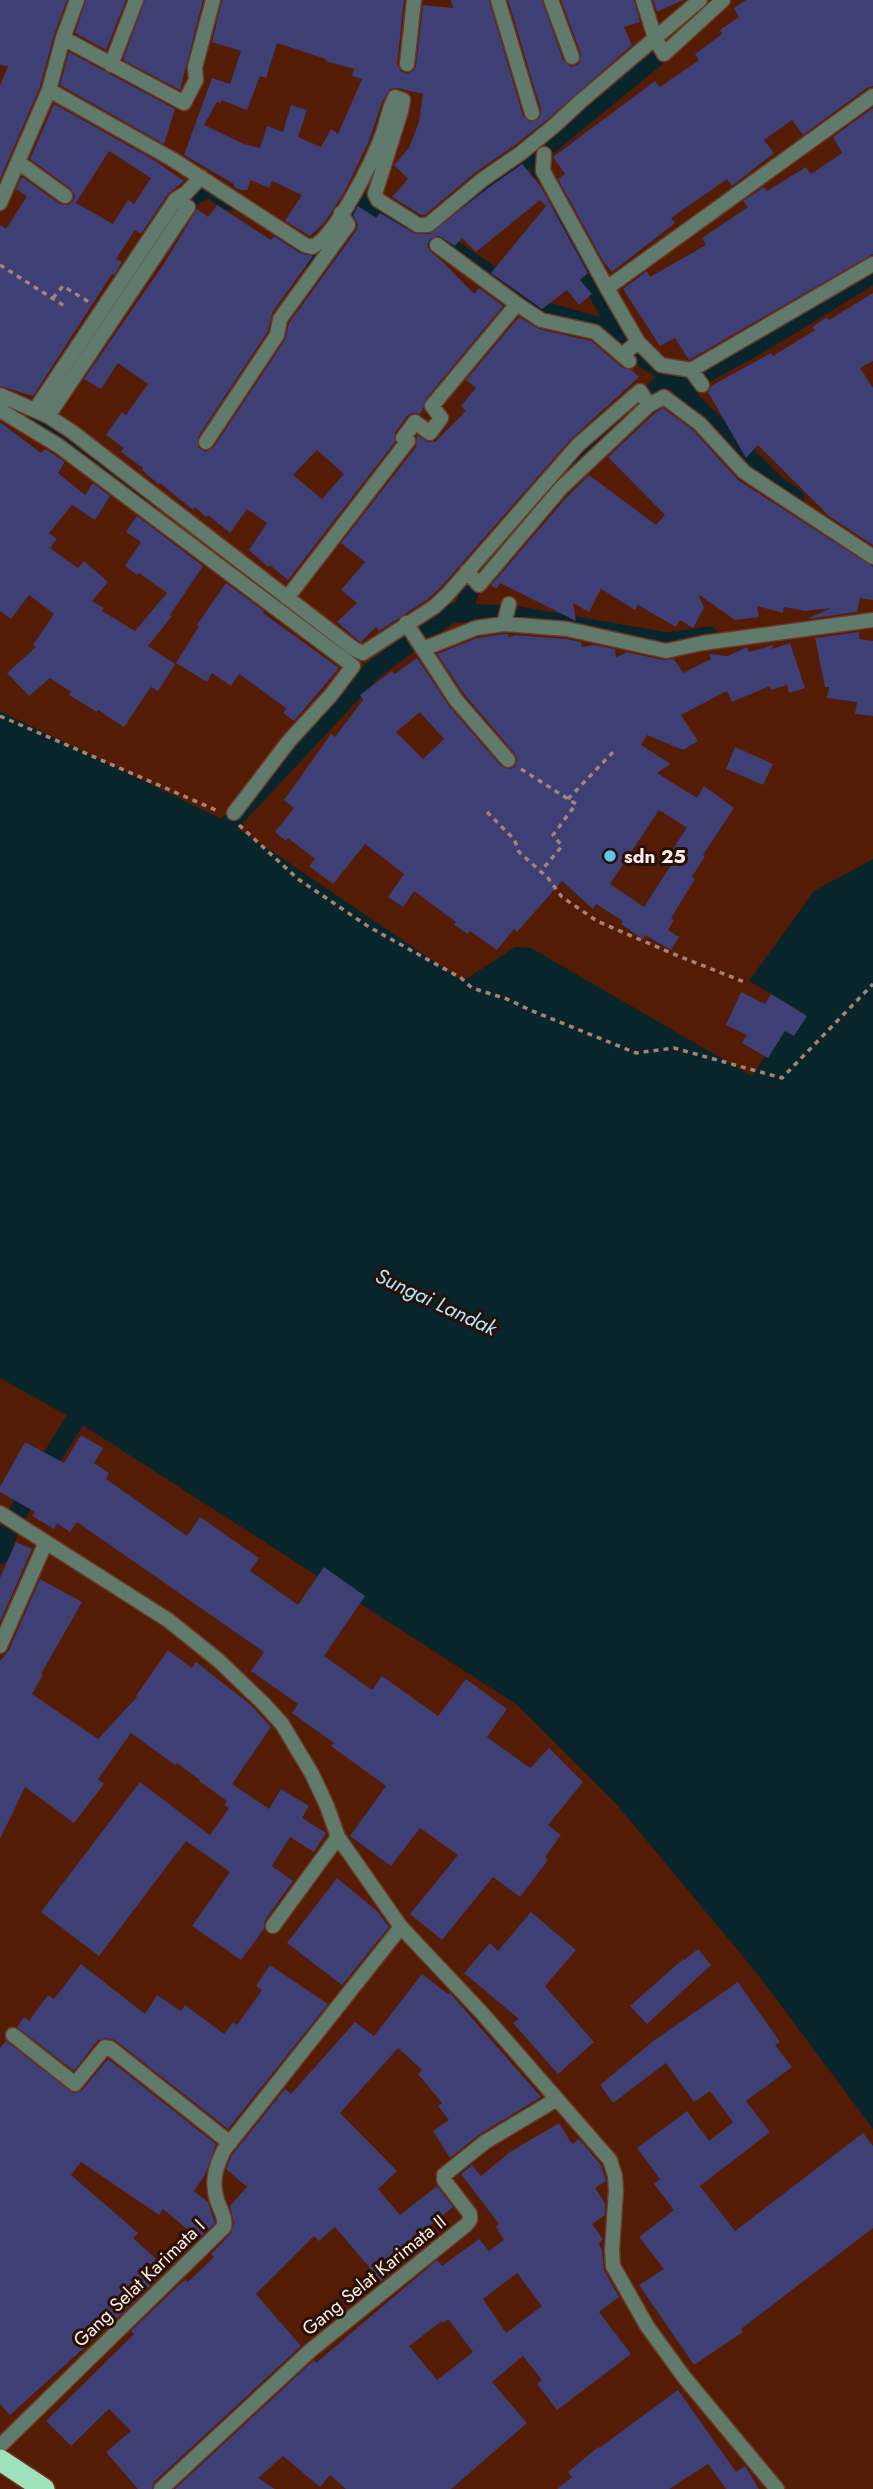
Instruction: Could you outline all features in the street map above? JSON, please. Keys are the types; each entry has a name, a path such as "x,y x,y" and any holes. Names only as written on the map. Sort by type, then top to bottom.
{"highway":[{"path":"0,2460 44,2489"}],"street":[{"path":"0,203 49,90 77,0"},
{"path":"111,65 136,0"},
{"path":"63,38 184,103 195,80 195,66 212,0"},
{"path":"407,64 414,0"},
{"path":"498,0 533,113"},
{"path":"551,0 572,57"},
{"path":"643,0 655,38 664,54 723,0"},
{"path":"206,442 277,335 280,319 344,217 398,98 403,100 401,111 375,194 378,200 418,225 428,225 482,180 554,127 700,0"},
{"path":"49,90 201,177 308,247 317,246 344,217"},
{"path":"607,288 873,96"},
{"path":"544,154 543,171 607,288 638,342 662,365 691,370 873,264"},
{"path":"18,162 65,196"},
{"path":"40,412 176,199 186,193 201,177"},
{"path":"437,245 541,320 595,332 625,358 638,342"},
{"path":"287,598 408,441 403,438 415,422 429,433 441,418 432,406 517,304"},
{"path":"691,370 702,385"},
{"path":"233,818 289,741 331,695 363,653 434,607 578,445 640,392 649,405"},
{"path":"0,395 40,412 140,484 354,649 363,653"},
{"path":"467,571 479,585 561,488 649,405 664,397 700,424 744,472 873,557"},
{"path":"0,410 59,446 353,666"},
{"path":"549,476 561,488"},
{"path":"130,498 140,484"},
{"path":"220,565 230,552"},
{"path":"504,624 509,604"},
{"path":"423,649 477,628 504,624 567,629 666,651 731,639 873,620"},
{"path":"406,623 456,700 508,760"},
{"path":"2,1519 46,1542 168,1620 218,1660 282,1724 312,1774 338,1837 401,1927 482,2013 610,2160 616,2190 613,2266 618,2276 647,2326 684,2377 777,2489"},
{"path":"0,1646 46,1542"},
{"path":"273,1926 338,1837"},
{"name":"Gang Selat Karimata I","path":"0,2446 224,2227 225,2219 216,2199 214,2181 216,2167 230,2143 401,1927"},
{"path":"13,2035 75,2084 105,2047 110,2048 230,2143"},
{"name":"Gang Selat Karimata II","path":"162,2489 260,2395 467,2225 470,2214 443,2175 485,2142 556,2099"}],"path":[{"path":"0,265 66,307"},
{"path":"53,298 63,286 93,304"},
{"path":"0,716 233,818 299,879 369,927 461,978 472,988 507,999 636,1053 674,1048 782,1078 873,984"},
{"path":"568,799 616,749"},
{"path":"508,760 576,804 552,835 562,846 541,871"},
{"path":"487,812 514,839 519,852 541,871 562,897 597,921 747,983"}],"water":[{"name":"Sungai Landak","path":"0,711 230,823 463,981 515,947 531,948 752,1076 797,1009 749,981 814,891 873,859 873,2129 759,1976 618,1806 516,1704 75,1420 0,1378"}],"building":[{"path":"0,0 67,0 40,87 0,179 0,86 8,66 0,65"},
{"path":"86,0 126,0 106,50 75,33"},
{"path":"145,0 203,0 180,90 123,60"},
{"path":"222,0 404,0 397,64 401,71 407,74 416,66 423,5 453,8 451,0 489,0 523,116 530,122 539,119 541,110 508,0 542,0 563,60 571,67 579,64 581,54 561,0 634,0 640,22 624,27 632,45 548,119 476,172 425,215 392,197 408,179 394,165 409,148 419,122 423,94 398,88 390,89 345,191 324,223 310,236 285,221 302,195 272,181 269,188 251,180 247,190 241,190 184,155 212,78 230,84 241,51 212,42","holes":["277,43 326,59 325,61 354,69 352,76 362,79 338,134 331,129 321,147 298,137 307,110 291,105 283,132 267,126 260,148 244,144 204,125 217,102 221,103 221,100 247,110 260,76 266,78"]},
{"path":"653,0 683,0 657,12"},
{"path":"746,0 873,0 873,86 803,135 792,120 764,140 774,153 732,186 727,179 671,218 675,223 612,272 603,261 558,179 565,174 553,157 655,81 660,87 699,60 695,54 722,34 720,30 739,17 734,8"},
{"path":"69,52 175,109 164,144 60,85"},
{"path":"54,104 154,160 184,181 168,194 141,234 135,230 116,259 122,262 33,396 0,386 0,225 6,229 27,196 16,189 22,177 60,204 68,205 75,196 71,189 30,159","holes":["109,151 151,178 134,204 128,200 113,224 76,203"]},
{"path":"873,108 873,254 689,360 675,338 660,346 623,289 647,271 650,277 706,245 702,238 748,207 743,201 764,187 767,191 806,167 811,174 842,153 833,137"},
{"path":"522,164 541,187 588,273 580,280 592,294 579,305 567,290 542,309 491,273 546,206 540,200 476,252 462,238 455,246 439,236 430,239 427,245 431,252 474,294 479,288 503,306 425,400 420,414 412,413 407,416 395,433 395,442 288,580 249,550 267,523 247,509 230,533 208,515 206,517 195,507 193,510 160,483 159,485 143,468 121,452 124,448 106,435 122,412 126,415 148,384 118,363 101,389 84,379 165,262 197,209 208,217 217,205 271,240 274,236 300,253 313,256 272,313 268,331 198,437 198,447 206,452 214,447 285,340 289,323 356,231 358,225 353,215 358,206 376,218 380,213 414,233 429,234","holes":["317,450 344,474 322,499 293,475"]},
{"path":"873,293 873,361 860,368 873,388 873,545 830,517 758,445 746,458 708,392 711,386 771,353 773,356 815,330 812,327 827,317 829,320"},
{"path":"519,317 539,329 591,341 623,368 632,370 639,377 571,439 440,588 379,631 376,627 361,642 337,622 357,603 341,590 365,562 341,543 416,447 417,435 428,442 435,442 466,411 461,406 476,388 466,380"},
{"path":"663,408 694,431 738,480 873,567 873,600 860,598 857,612 807,619 831,608 805,611 784,607 783,613 757,606 759,617 735,620 698,594 704,608 693,628 680,620 676,627 638,605 635,610 601,589 589,612 573,603 576,621 500,583 496,589 491,585 589,475 656,525 665,515 608,457"},
{"path":"0,422 41,453 45,449 65,462 58,473 85,495 93,483 110,496 95,520 72,505 49,533 57,539 50,548 78,568 84,561 108,582 92,601 104,608 102,611 135,631 167,593 125,566 141,542 126,532 137,516 203,566 170,615 172,616 148,646 175,664 158,691 151,687 124,727 69,695 71,692 50,678 29,696 7,673 36,647 33,645 54,614 29,595 11,619 0,611"},
{"path":"226,583 339,668 294,721 283,713 286,708 239,674 231,686 212,673 207,682 176,663 199,626 197,625"},
{"path":"859,632 859,639 873,641 873,716 855,714 857,702 827,698 829,687 825,687 815,638"},
{"path":"508,634 509,637 515,635 566,639 581,642 582,647 594,645 615,649 616,658 626,652 664,660 674,659 683,673 711,659 709,654 728,656 747,647 749,652 790,643 805,688 789,693 787,685 771,690 770,686 732,702 727,691 681,715 698,741 683,750 647,735 641,745 671,764 657,773 697,798 704,786 734,808 703,855 705,856 692,877 695,879 671,918 674,920 668,930 679,937 671,950 645,935 643,939 621,924 623,921 596,904 593,909 562,881 517,932 514,929 497,950 470,931 468,934 454,925 456,922 414,891 403,907 388,897 404,874 365,844 333,884 309,866 315,859 288,838 286,841 275,832 294,808 284,800 331,734 335,737 363,700 360,695 392,671 395,674 417,658 449,706 501,766 509,769 515,767 515,754 464,694 437,654 477,638","holes":["420,712 444,739 423,759 396,732","659,810 686,829 669,855 675,859 644,907 610,884"]},
{"path":"735,747 773,764 763,785 726,769"},
{"path":"741,992 765,1004 771,994 807,1016 794,1036 785,1031 768,1058 742,1043 747,1035 726,1025"},
{"path":"81,1435 103,1448 94,1463 109,1473 106,1479 187,1536 200,1517 259,1558 250,1571 298,1605 324,1567 365,1596 324,1656 372,1690 382,1676 438,1716 466,1679 507,1709 487,1737 530,1768 549,1748 583,1782 548,1825 561,1835 545,1857 548,1860 520,1897 493,1877 442,1940 410,1914 458,1855 420,1828 391,1866 350,1836 386,1786 331,1746 334,1743 292,1713 298,1704 251,1671 264,1652 77,1522 70,1532 57,1523 54,1529 32,1516 35,1512 0,1492 0,1487 25,1442 64,1463"},
{"path":"16,1542 32,1549 0,1622 0,1578"},
{"path":"40,1579 82,1602 32,1694 98,1739 137,1697 168,1650 192,1668 196,1662 251,1705 271,1727 232,1784 269,1809 281,1789 309,1806 302,1818 326,1833 314,1852 290,1837 272,1866 293,1881 265,1920 264,1929 241,1960 192,1926 230,1872 186,1841 99,1956 41,1912 140,1782 210,1835 229,1808 224,1805 227,1801 200,1780 131,1733 98,1779 104,1784 74,1823 25,1787 0,1839 0,1661 9,1650"},
{"path":"337,1878 378,1912 389,1927 342,1985 287,1943"},
{"path":"531,1912 576,1950 545,1986 594,2042 558,2074 513,2023 519,2019 464,1973 490,1943 498,1951"},
{"path":"698,1949 711,1965 647,2024 630,2006"},
{"path":"81,1964 145,2014 157,1995 181,2011 185,2005 224,2034 233,2022 237,2025 262,1990 256,1986 270,1965 328,2004 228,2129 115,2040 98,2040 74,2071 17,2027 24,2017 29,2021 48,1995 54,1999"},
{"path":"422,1974 450,1993 541,2097 480,2134 450,2158 433,2131 449,2120 438,2106 442,2103 418,2074 422,2070 398,2048 340,2113 397,2171 378,2189 400,2215 437,2186 453,2207 417,2236 425,2246 381,2281 335,2227 319,2241 314,2236 256,2294 301,2346 154,2482 152,2489 138,2489 106,2452 131,2431 109,2409 71,2446 46,2421 134,2334 131,2331 182,2282 188,2282 214,2257 211,2254 231,2233 234,2223 230,2206 247,2187 226,2169 232,2155 285,2089 291,2094 355,2022 374,2036"},
{"path":"738,1982 780,2042 775,2045 792,2067 746,2101 770,2132 700,2186 735,2231 863,2133 873,2146 873,2228 741,2329 743,2332 694,2365 639,2285 664,2269 639,2237 674,2210 654,2184 660,2179 637,2148 687,2111 709,2141 733,2122 710,2091 694,2102 666,2063 613,2103 600,2085 652,2042"},
{"path":"6,2041 73,2093 82,2090 108,2059 216,2144 205,2175 194,2191 208,2202 215,2223 196,2241 191,2236 193,2234 163,2209 159,2215 81,2162 71,2175 138,2233 133,2238 167,2269 10,2415 0,2404 0,2048"},
{"path":"559,2123 572,2144 579,2139 601,2165 606,2181 595,2188 605,2203 605,2215 592,2224 603,2239 599,2244 604,2270 619,2297 599,2312 631,2354 557,2410 537,2384 542,2380 523,2356 492,2382 527,2423 451,2489 346,2489 330,2475 320,2487 283,2456 258,2478 275,2489 175,2489 314,2360 316,2363 437,2260 442,2266 479,2239 489,2251 504,2240 496,2227 499,2224 461,2174 472,2165 481,2176 510,2152","holes":["517,2273 542,2306 506,2333 483,2299","448,2319 473,2352 437,2380 409,2346"]},
{"path":"678,2390 736,2472 745,2466 759,2489 726,2489 708,2464 669,2489 557,2489 572,2477 568,2472 598,2447"}],"waterway":[{"path":"540,170 540,152 676,41"},
{"path":"447,224 505,170 540,152"},
{"path":"175,220 195,194 209,188 229,201"},
{"path":"283,237 316,260 362,202 375,205 409,229 434,237 544,311 621,333 625,347 672,375 693,403 776,485 795,498"},
{"path":"562,216 594,286 621,333"},
{"path":"681,387 766,340 873,274"},
{"path":"462,613 473,583 513,528 582,456 672,375"},
{"path":"17,409 37,419 151,500"},
{"path":"230,823 373,670 451,613 514,615 668,642 709,636"},
{"path":"0,1555 12,1522 75,1420"}],"place":[{"name":"sdn 25","path":"610,856"}]}
